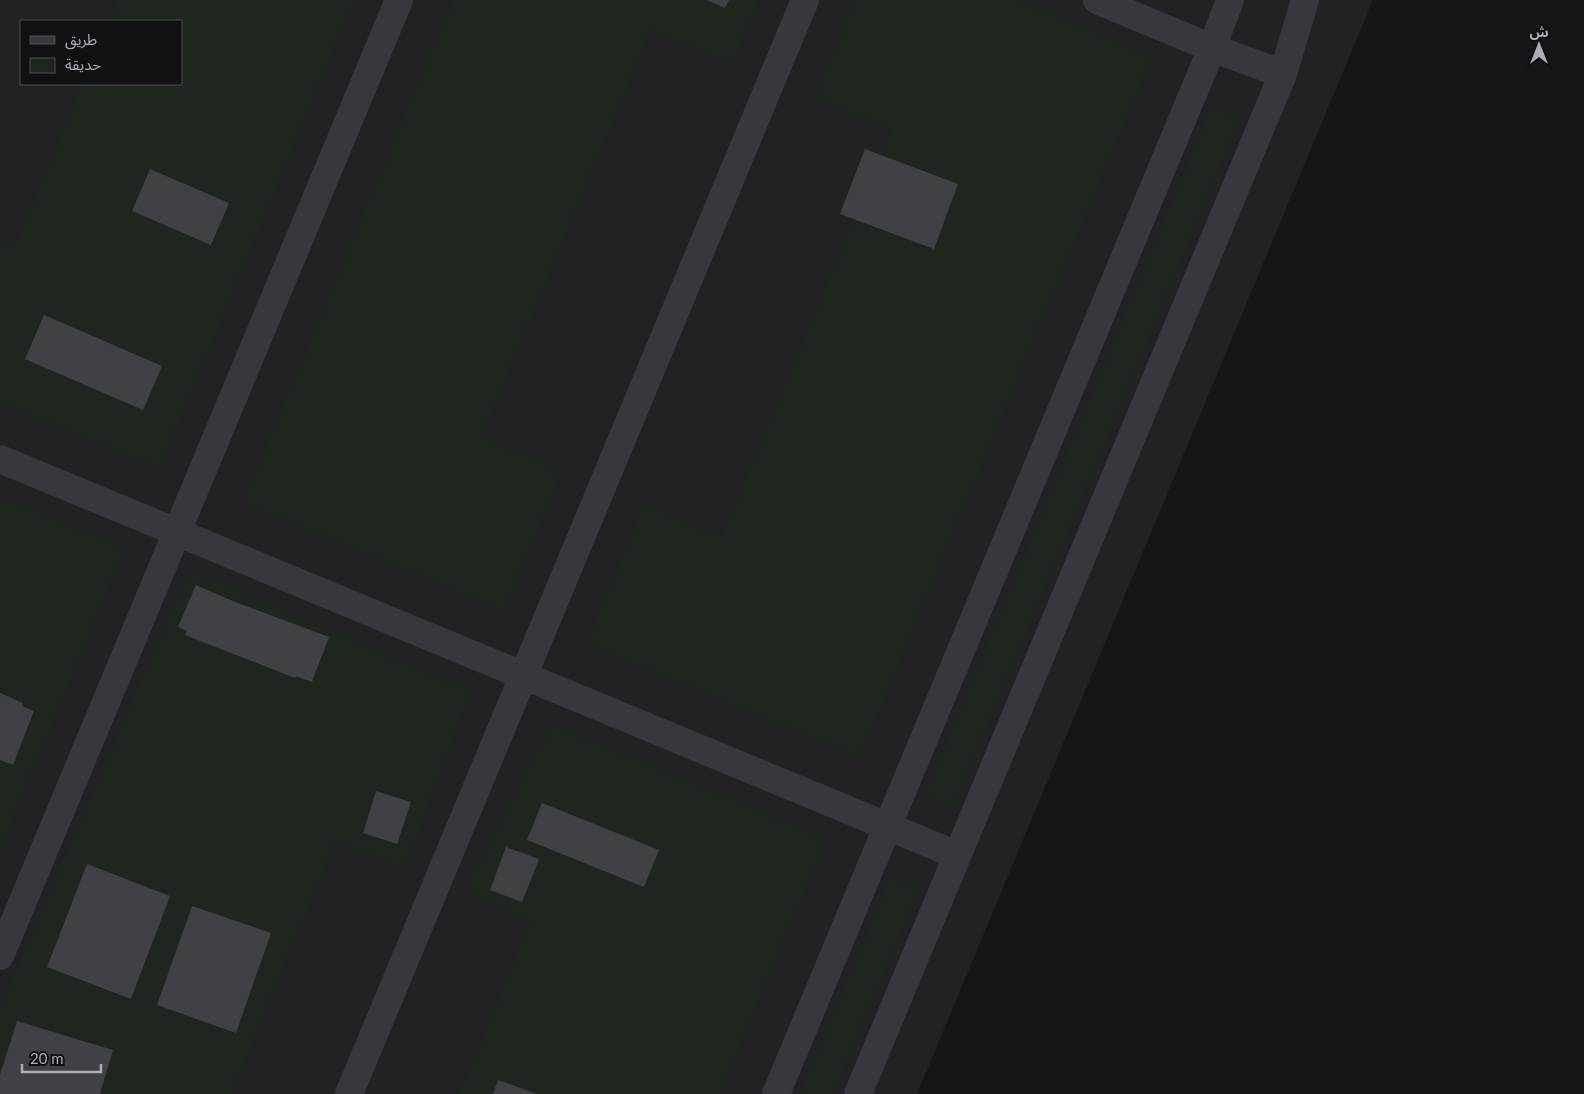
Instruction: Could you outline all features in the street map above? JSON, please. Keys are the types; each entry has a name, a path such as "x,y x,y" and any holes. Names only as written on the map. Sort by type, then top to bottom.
{"street":[{"path":"0,956 399,0"},
{"path":"349,1094 806,0"},
{"path":"1096,0 1212,48 1283,74"},
{"path":"776,1094 1212,48 1230,0"},
{"path":"858,1094 1283,74 1299,2"},
{"path":"0,459 957,855"}],"shaded area":[{"path":"0,0 1373,0 917,1094 0,1094"}],"green space":[{"path":"117,0 355,0 160,469 0,403 0,238 15,244 82,85 182,85 182,20 108,20"},
{"path":"452,0 759,0 733,65 651,31 482,437 563,471 504,611 242,503"},
{"path":"854,0 1018,0 1153,56 860,758 585,644 644,504 721,536 891,130 813,98"},
{"path":"1211,106 1241,118 953,809 923,797"},
{"path":"0,496 126,548 0,851"},
{"path":"188,569 471,691 405,870 336,841 232,1094 0,1094 0,1007"},
{"path":"552,724 827,838 720,1094 459,1094 529,923 464,889"},
{"path":"890,875 920,888 834,1094 799,1094"}],"building":[{"path":"707,0 729,0 725,8"},
{"path":"865,149 958,184 934,249 840,214"},
{"path":"150,169 229,203 211,245 132,211"},
{"path":"44,315 162,366 143,410 25,359"},
{"path":"196,585 235,602 329,637 312,682 296,676 295,678 185,635 187,631 178,627"},
{"path":"0,693 23,703 22,706 34,711 13,765 0,760"},
{"path":"376,791 411,802 397,844 363,833"},
{"path":"542,803 659,850 644,887 527,840"},
{"path":"506,847 539,859 522,902 490,890"},
{"path":"87,864 170,896 131,999 47,967"},
{"path":"192,906 271,933 236,1033 157,1005"},
{"path":"17,1021 113,1050 100,1094 0,1094 0,1075"},
{"path":"498,1080 537,1094 493,1094"}]}
